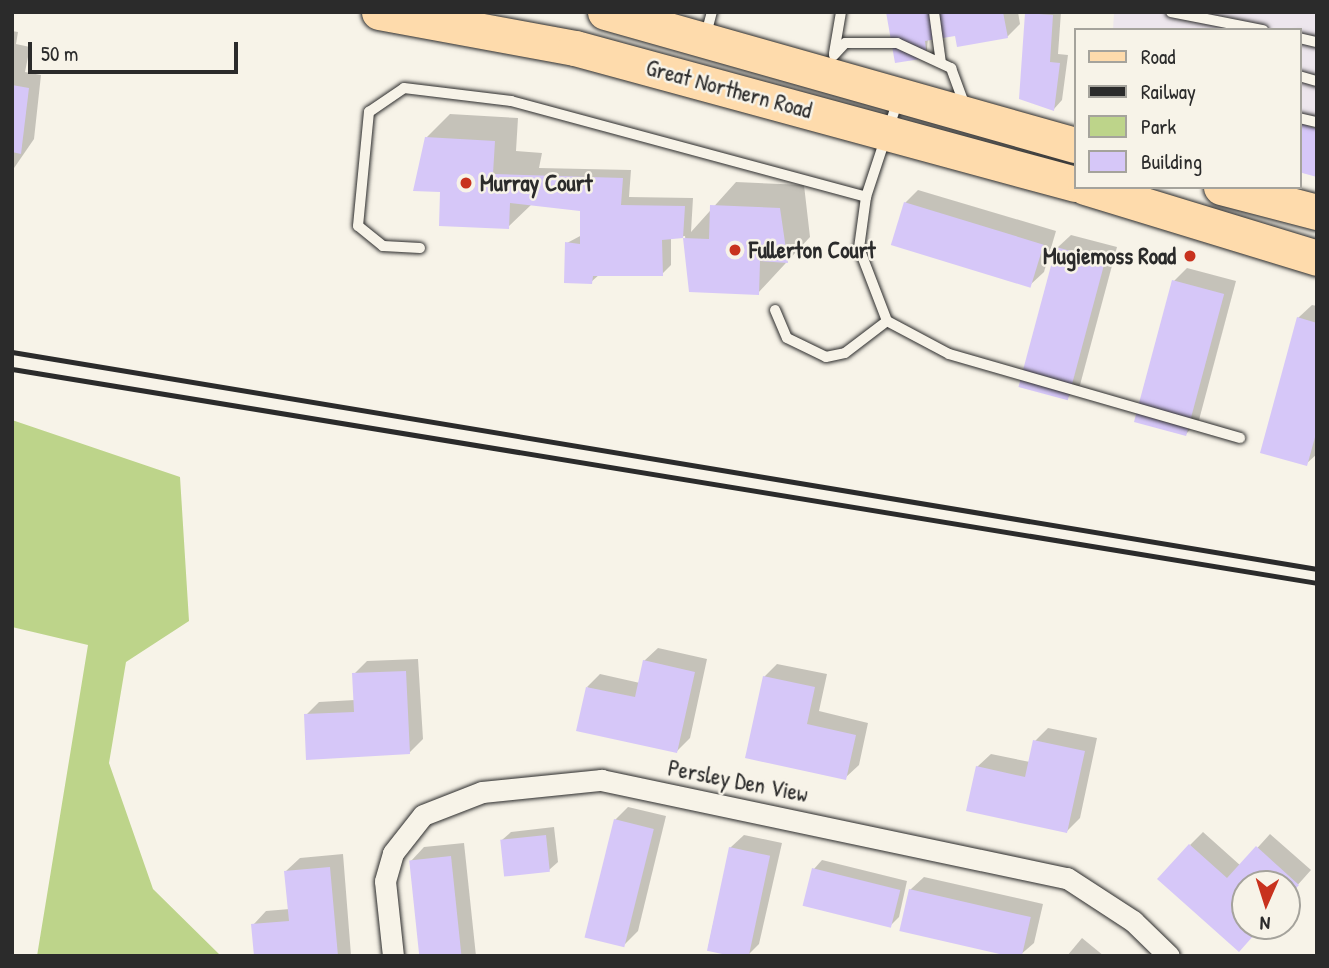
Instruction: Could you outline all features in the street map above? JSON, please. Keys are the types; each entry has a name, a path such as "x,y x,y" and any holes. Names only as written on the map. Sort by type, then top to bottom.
{"main road":[{"name":"Great Northern Road","path":"379,12 555,43 1074,184"},
{"name":"Great Northern Road","path":"606,12 709,25 830,64 902,91 1074,145"},
{"path":"1092,189 1317,258"},
{"path":"1229,189 1305,209"}],"street":[{"name":"Persley Den View","path":"393,956 385,881 394,853 423,815 482,792 601,780 1067,878 1133,921 1169,956"}],"lane":[{"path":"830,64 841,12"},
{"path":"934,12 941,63"},
{"path":"1171,12 1254,28"},
{"path":"830,64 845,43 897,43 951,68 967,110"},
{"path":"420,248 383,246 358,226 369,112 404,88 511,101 866,197"},
{"path":"902,91 866,197 859,248 863,272 887,321 949,354 1240,438"},
{"path":"775,310 787,338 826,357 845,353 887,321"}],"shaded area":[{"path":"1114,12 1317,12 1317,177 1301,173 1301,28 1113,28"}],"green space":[{"path":"12,420 180,477 189,621 126,662 109,763 153,889 221,956 37,956 88,645 12,627"}],"building":[{"path":"886,12 1003,12 1008,38 957,47 955,36 925,41 927,58 895,63"},
{"path":"1025,13 1053,15 1050,62 1060,63 1054,111 1019,99"},
{"path":"12,85 29,88 21,154 12,152"},
{"path":"1301,124 1317,129 1317,177 1301,173"},
{"path":"425,137 495,141 493,174 623,178 621,205 685,206 683,238 662,240 663,276 593,276 592,284 564,283 565,242 580,244 580,211 510,203 509,229 439,226 440,192 413,191"},
{"path":"904,202 1044,245 1030,288 891,245"},
{"name":"Fullerton Court","path":"710,205 780,208 788,263 760,261 759,295 689,292 683,238 709,239"},
{"path":"1056,247 1105,260 1068,400 1018,387"},
{"path":"1172,280 1224,294 1186,436 1134,422"},
{"path":"1297,317 1317,323 1317,430 1307,466 1260,453"},
{"path":"643,660 695,672 677,753 576,731 586,687 635,697"},
{"path":"406,671 410,754 306,760 304,714 354,712 352,673"},
{"path":"763,676 815,687 807,724 856,735 846,780 745,758"},
{"path":"1033,740 1085,751 1067,833 966,811 976,766 1025,777"},
{"path":"614,819 654,829 624,947 584,937"},
{"path":"546,835 550,872 504,877 500,840"},
{"path":"1189,844 1227,878 1231,874 1231,940 1250,940 1239,952 1157,879"},
{"path":"1256,846 1282,870 1234,870"},
{"path":"729,847 770,856 749,956 732,956 707,951"},
{"path":"451,856 462,956 419,956 409,860"},
{"path":"330,867 338,956 254,956 251,924 289,921 284,871"},
{"path":"812,868 900,890 891,928 803,906"},
{"path":"909,889 1031,917 1022,956 1008,956 899,931"}],"railway":[{"path":"12,352 1317,569"},
{"path":"12,369 1317,583"}],"place":[{"name":"Murray Court","path":"466,183"},
{"name":"Fullerton Court","path":"735,250"},
{"name":"Mugiemoss Road","path":"1190,256"}]}
